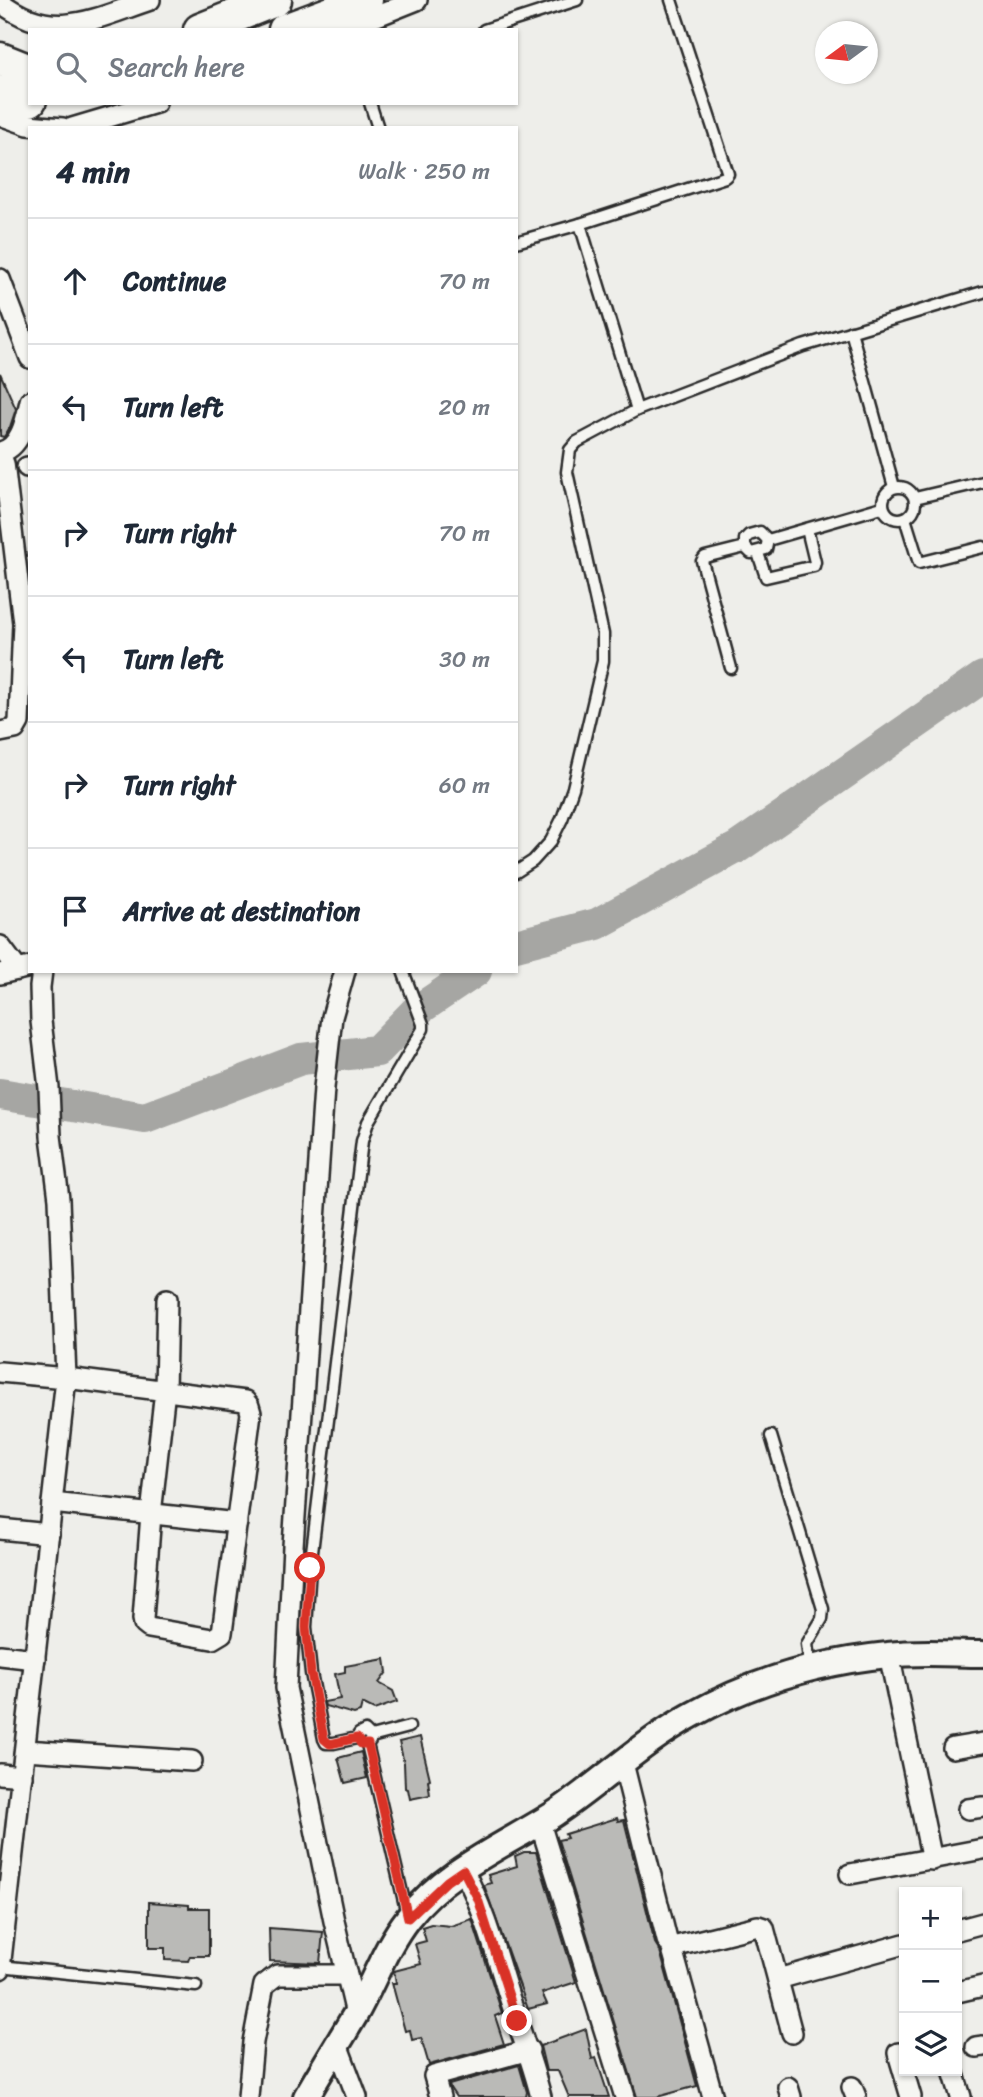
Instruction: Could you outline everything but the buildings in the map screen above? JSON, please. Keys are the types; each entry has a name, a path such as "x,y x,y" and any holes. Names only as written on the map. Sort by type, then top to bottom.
{"main road":[{"path":"205,28 275,0"},
{"path":"290,28 366,0"},
{"path":"0,59 28,70"},
{"path":"0,93 28,100"}],"street":[{"path":"0,2 14,12 41,24 73,25 150,0"},
{"path":"347,28 417,0"},
{"path":"79,126 149,105"},
{"path":"0,115 28,125 40,126"},
{"path":"0,279 28,353"},
{"path":"0,732 15,729 25,715 23,623 1,460 22,432 28,409"},
{"path":"1,460 13,456 28,436"},
{"path":"0,946 16,970"},
{"path":"0,1968 4,1890 22,1776 66,1378 59,1199 41,1021 42,973"},
{"path":"344,973 332,1017 324,1088 286,1688 356,2014"},
{"path":"0,1372 165,1390 245,1401 250,1406 222,1633 212,1639 149,1628 144,1625 142,1619 165,1390 167,1299"},
{"path":"52,1503 237,1523"},
{"path":"0,1529 49,1534"},
{"path":"889,1654 932,1860"},
{"path":"306,2097 356,2014 382,1957 408,1918 447,1881 507,1840 540,1823 568,1804 691,1715 758,1684 810,1667 889,1654 983,1654"},
{"path":"0,1655 35,1659"},
{"path":"953,1748 983,1743"},
{"path":"25,1751 192,1760"},
{"path":"623,1763 667,1940 671,1945 713,2097"},
{"path":"0,1774 22,1776"},
{"path":"540,1823 625,2097"},
{"path":"850,1874 983,1849"},
{"path":"463,1870 478,1899 541,2097"},
{"path":"962,1929 983,1923"},
{"path":"671,1945 677,1946 761,1926 764,1928 792,2034"},
{"path":"778,1979 899,1945"},
{"path":"248,2097 253,2042 264,1985 276,1976 346,1975"},
{"path":"962,1991 983,1986"},
{"path":"337,2044 357,2097"},
{"path":"440,2097 434,2076 528,2050"},
{"path":"898,2053 911,2097"},
{"path":"955,2076 961,2097"}],"lane":[{"path":"490,28 577,0"},
{"path":"518,241 580,224 728,174 671,0"},
{"path":"371,105 377,126"},
{"path":"580,224 637,410"},
{"path":"518,871 533,861 551,841 562,819 573,788 603,661 603,634 567,472 570,450 577,442 637,410 803,346 983,292"},
{"path":"851,331 894,488"},
{"path":"915,498 983,482"},
{"path":"903,487 910,490 915,498 912,514 905,517 891,517 882,507 886,493 894,488 903,487"},
{"path":"768,540 882,507"},
{"path":"905,517 916,561 919,563 983,547"},
{"path":"758,553 766,577 814,566 816,562 807,528"},
{"path":"760,532 768,540 766,549 758,553 751,553 745,547 745,539 754,533 760,532"},
{"path":"731,668 702,561 705,557 745,547"},
{"path":"404,973 422,1021 422,1032 364,1130 310,1568 306,1627 311,1673 324,1739 330,1744 357,1738 361,1744 409,1727"},
{"path":"771,1436 823,1609 822,1619 807,1644 810,1667"},
{"path":"369,1740 408,1918"},
{"path":"0,1968 196,1986"}],"waterway":[{"path":"518,944 597,924 738,847 983,677"},
{"path":"0,1094 145,1118 301,1059 377,1051 415,1012 473,973"}],"route":[{"path":"310,1568 306,1627 311,1673 324,1739 330,1744 357,1738 361,1744 368,1744 408,1918 447,1881 463,1870 478,1899 517,2021"}]}
